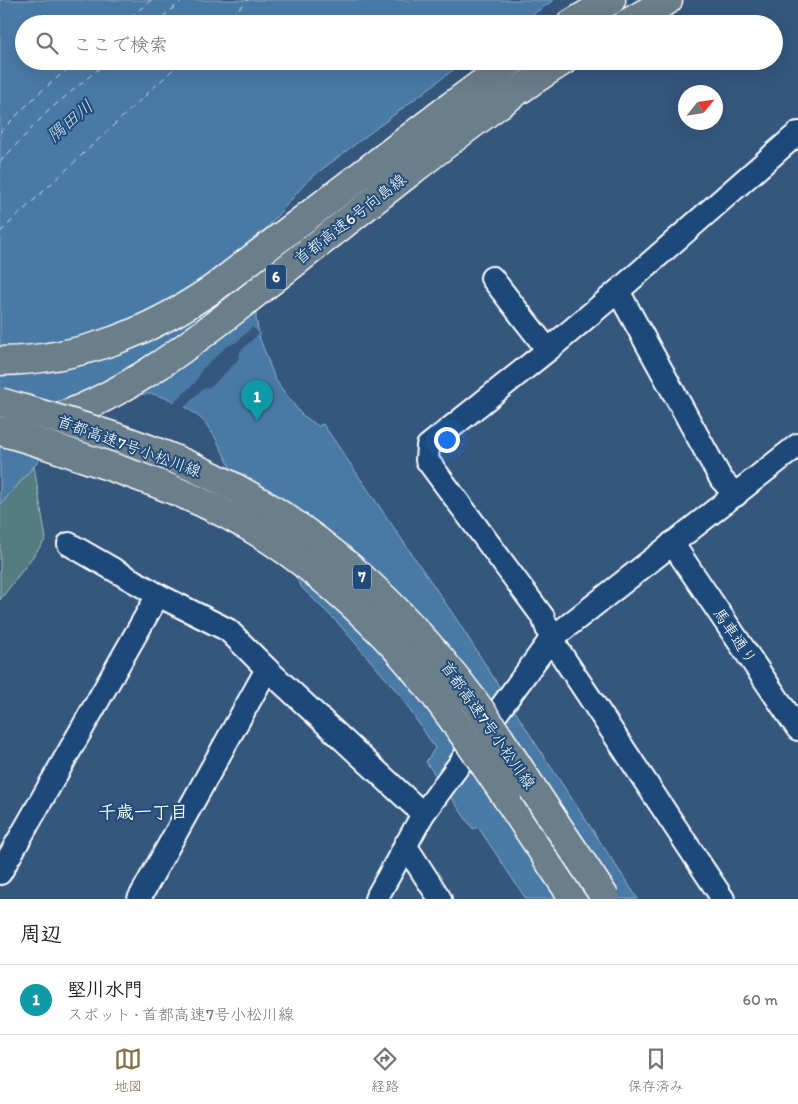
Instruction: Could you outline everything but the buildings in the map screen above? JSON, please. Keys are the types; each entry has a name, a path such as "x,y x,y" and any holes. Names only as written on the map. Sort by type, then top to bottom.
{"highway":[{"path":"586,15 611,0"},
{"path":"642,15 668,0"},
{"name":"首都高速6号向島線","path":"0,361 41,358 91,349 139,332 180,311 214,288 500,70"},
{"name":"首都高速6号向島線","path":"0,431 28,427 65,416 101,400 144,375 235,309 468,127 549,70"},
{"name":"首都高速7号小松川線","path":"0,402 174,458 213,476 289,521 354,570 415,629 471,697 606,899"},
{"name":"首都高速7号小松川線","path":"0,431 128,472 197,500 271,541 327,583 365,616 426,684 461,730 574,899"}],"street":[{"path":"723,899 551,639 543,617 427,460 428,446 618,291 798,133"},
{"path":"492,278 548,350"},
{"path":"618,291 722,479 736,495"},
{"path":"376,899 424,814 551,639 798,445"},
{"name":"馬車通り","path":"672,543 798,729"},
{"path":"69,544 158,595 228,630 424,814"},
{"path":"0,873 158,595"},
{"path":"139,899 267,668"},
{"path":"405,846 440,899"}],"green space":[{"path":"34,466 46,539 0,600 0,505"}],"water":[{"name":"隅田川","path":"0,0 554,0 532,15 15,15 15,70 453,70 308,180 258,238 256,319 260,339 275,379 301,414 318,426 323,424 455,617 638,899 526,899 478,827 473,829 426,762 435,748 399,694 338,623 302,588 236,478 215,437 203,420 187,408 153,394 138,394 87,417 55,442 0,505"}],"pier":[{"path":"252,327 259,333 240,352 238,360 212,386 201,390 183,409 172,404 195,383 202,369 226,347 237,342"}],"ferry route":[{"path":"133,15 151,0"},
{"path":"165,15 183,0"},
{"path":"232,15 248,0"},
{"path":"0,132 38,94 66,70"},
{"path":"0,162 48,111 97,70"},
{"path":"0,232 172,70"}],"place":[{"name":"堅川水門","path":"257,421"}],"district":[{"name":"千歳一丁目","path":"143,812"}]}
